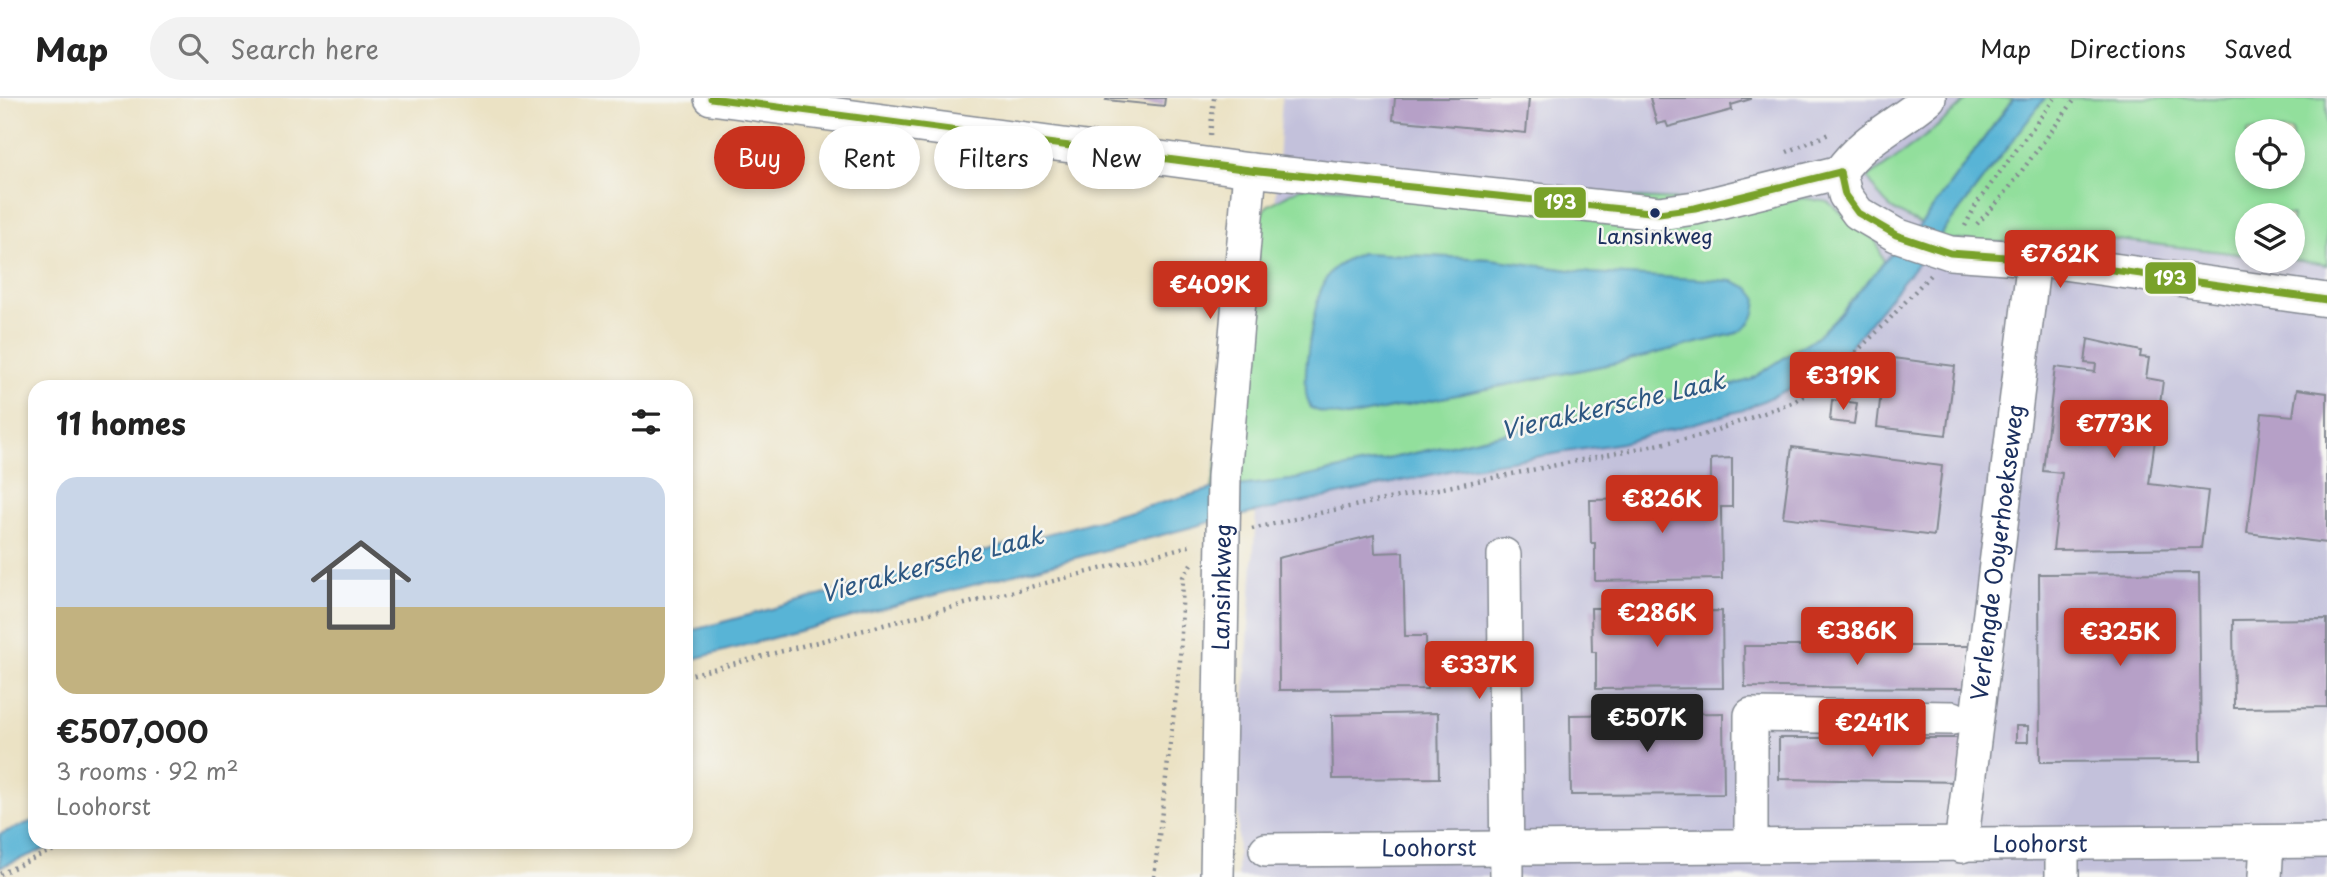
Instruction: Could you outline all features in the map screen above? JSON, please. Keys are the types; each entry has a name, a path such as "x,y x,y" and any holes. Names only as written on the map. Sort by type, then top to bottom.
{"street":[{"path":"711,98 1250,170 1659,213 1695,208 1840,172 1859,149 1929,98"},
{"name":"Lansinkweg","path":"1217,877 1217,535 1250,170"},
{"path":"1840,172 1845,195 1858,213 1896,235 1950,253 2034,259 2327,300"},
{"name":"Verlengde Ooyerhoekseweg","path":"1961,846 2034,259"},
{"name":"Loohorst","path":"1504,555 1508,862"},
{"path":"1751,844 1751,715 1953,718"},
{"name":"Loohorst","path":"1266,850 1508,862 1751,844 1961,846 2062,861 2267,842 2327,841"},
{"path":"2265,877 2267,842"}],"path":[{"path":"1206,164 1214,98"},
{"path":"1950,253 1977,203 2055,98"},
{"path":"693,674 1217,535 1700,436 1794,402 1827,380 1884,326 2003,195 2076,98"},
{"path":"1777,156 1839,130"},
{"path":"1154,877 1180,662 1183,577 1217,535"},
{"path":"0,874 56,849"}],"shaded area":[{"path":"1282,98 2327,98 2327,877 1237,877 1239,785"}],"green space":[{"path":"1968,98 2013,98 1921,224 1890,207 1868,178 1933,130"},
{"path":"2045,98 2327,98 2327,265 2305,262 2305,203 2235,203 2235,254 2110,239 2037,244 1938,239"},
{"path":"1302,187 1778,203 1804,198 1828,202 1876,241 1884,262 1838,316 1816,337 1750,380 1702,394 1612,410 1291,480 1212,489 1258,219 1267,206","holes":["1361,253 1491,259 1591,273 1737,333 1621,362 1347,417 1309,342 1320,292 1329,274 1342,262"]}],"water":[{"path":"2014,98 2045,98 1942,233 1843,355 1791,388 1743,410 1621,443 1453,470 1211,522 693,659 693,630 1212,489 1291,480 1612,410 1702,394 1750,380 1816,337 1921,224"},
{"path":"1361,253 1491,259 1591,273 1733,281 1749,288 1757,298 1757,304 1750,323 1737,333 1621,362 1347,417 1323,413 1311,408 1306,394 1307,365 1315,313 1324,284 1332,270"},
{"path":"28,823 28,849 45,849 0,867 0,834"}],"building":[{"path":"1165,98 1164,106 1106,100"},
{"path":"1395,98 1529,98 1526,133 1393,120"},
{"path":"1650,98 1751,99 1731,105 1732,110 1668,127 1666,122 1657,124"},
{"path":"2088,339 2141,351 2140,357 2149,358 2146,378 2163,381 2149,484 2208,491 2201,548 2053,550 2062,473 2043,471 2055,367 2095,372 2096,364 2085,363"},
{"path":"1885,357 1955,366 1946,435 1877,427"},
{"path":"2297,389 2327,393 2327,543 2247,533 2262,413 2293,416"},
{"path":"1832,400 1857,403 1854,424 1830,421"},
{"path":"1792,447 1942,466 1934,536 1783,517"},
{"path":"1732,458 1732,507 1721,507 1722,579 1595,581 1595,543 1591,543 1590,500 1638,499 1638,503 1711,503 1711,459"},
{"path":"1374,535 1375,553 1403,552 1405,636 1426,636 1427,689 1279,690 1278,558"},
{"path":"2199,573 2201,761 2040,762 2039,574"},
{"path":"1591,608 1639,608 1639,612 1722,611 1723,688 1596,689 1596,652 1592,652"},
{"path":"2327,619 2327,707 2234,708 2233,620"},
{"path":"1744,646 1969,646 1969,688 1745,687"},
{"path":"1438,713 1439,778 1333,779 1332,715"},
{"path":"1723,713 1724,794 1571,795 1570,715"},
{"path":"2016,726 2028,726 2028,742 2016,742"},
{"path":"1779,738 1963,738 1963,782 1779,779"}],"transit line":[{"name":"193","path":"711,98 1250,170 1659,213 1695,208 1840,172"},
{"name":"193","path":"1840,172 1845,195 1858,213 1896,235 1950,253 2034,259 2327,300"}],"place":[{"name":"Lansinkweg","path":"1655,213"}],"water label":[{"name":"Vierakkersche Laak","path":"1613,406"},
{"name":"Vierakkersche Laak","path":"932,565"}]}
